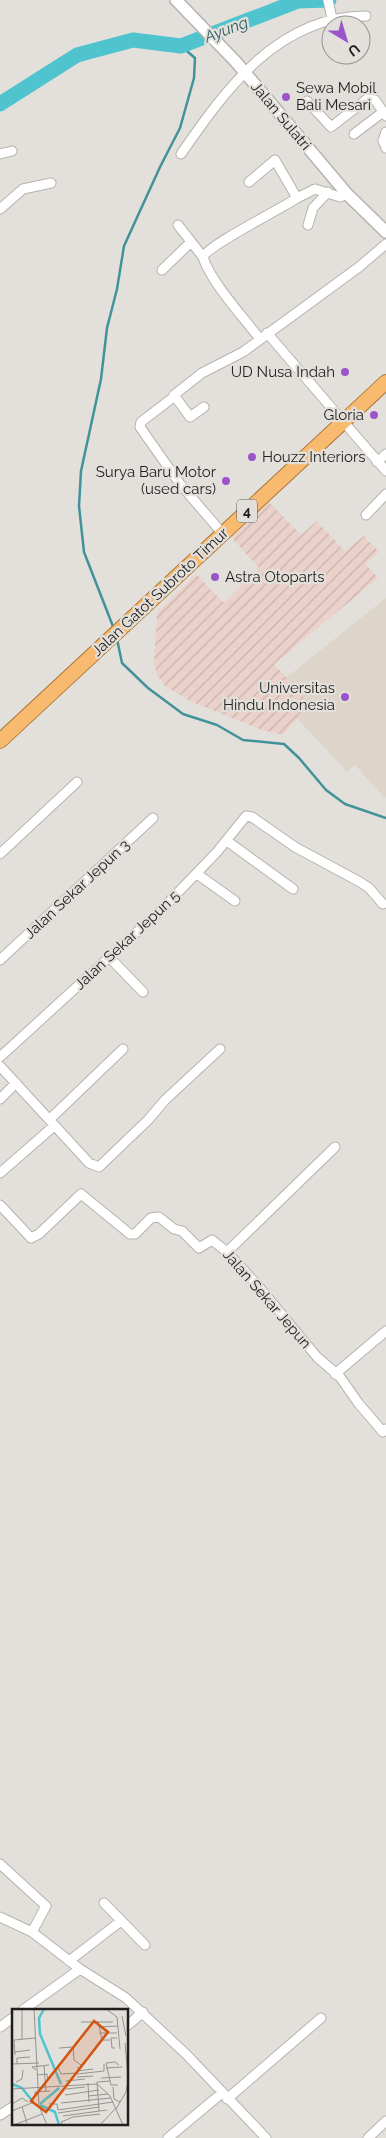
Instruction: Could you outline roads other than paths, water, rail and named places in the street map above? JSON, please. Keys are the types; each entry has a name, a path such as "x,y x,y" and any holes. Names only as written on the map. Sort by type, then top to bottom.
{"highway":[{"name":"Jalan Gatot Subroto Timur","path":"0,740 94,656 342,421 386,382"}],"main road":[{"name":"Jalan Sulatri","path":"176,0 236,62 347,194 386,232"}],"street":[{"path":"328,2 331,15"},
{"path":"181,154 237,78 292,34 321,23"},
{"path":"306,101 331,127 367,99 375,100 385,114 354,134"},
{"path":"386,132 383,144 386,148"},
{"path":"0,154 12,151"},
{"path":"249,182 272,161 276,161 297,198"},
{"path":"0,209 24,189 51,183"},
{"path":"203,257 206,252 224,240 315,189 340,197 347,194"},
{"path":"308,225 313,208 328,192"},
{"path":"178,225 203,257 205,264 219,285 260,339"},
{"path":"162,270 192,242"},
{"path":"223,534 173,475 145,436 140,424 175,396 174,394 202,373 243,352 359,267 386,244"},
{"path":"268,332 386,471"},
{"path":"175,396 190,417 204,407"},
{"path":"377,462 386,454"},
{"path":"366,515 386,494"},
{"path":"0,854 77,782"},
{"name":"Jalan Sekar Jepun 5","path":"0,1057 110,958 197,874 227,841 246,816 252,817 296,847 370,888 383,904"},
{"name":"Jalan Sekar Jepun 3","path":"0,960 153,818"},
{"path":"227,841 293,889"},
{"path":"197,874 235,901"},
{"path":"110,958 143,992"},
{"path":"0,1174 123,1049"},
{"path":"0,1066 89,1163 99,1166 148,1120 165,1100 220,1049"},
{"path":"0,1099 16,1083"},
{"path":"226,1252 335,1147"},
{"name":"Jalan Sekar Jepun","path":"0,1205 31,1238 39,1234 81,1194 130,1234 135,1234 151,1218 159,1217 174,1229 182,1231 199,1248 212,1240 259,1287 317,1357 336,1374 382,1432 386,1429"},
{"path":"336,1374 386,1331"},
{"path":"0,1864 46,1906 32,1932"},
{"path":"104,1903 145,1945"},
{"path":"0,1917 32,1932 80,1969 126,1998 143,2012 266,2138"},
{"path":"69,1961 121,1921"},
{"path":"24,2009 80,1969"},
{"path":"129,2024 143,2012"},
{"path":"0,2027 12,2018"},
{"path":"168,2138 224,2096 321,2018"},
{"path":"0,2115 12,2107"},
{"path":"368,2138 386,2121"}],"waterway":[{"name":"Ayung","path":"0,104 77,55 133,40 181,46 298,1 329,0"},
{"path":"114,629 84,552 79,506 81,471 101,379 107,328 117,289 124,246 180,128 194,78 195,58 181,46"},
{"path":"117,639 122,663 148,688 183,714 217,725 243,740 284,744 299,758 326,790 345,804 386,818"}],"place":[{"name":"Sewa Mobil Bali Mesari","path":"286,97"},
{"name":"UD Nusa Indah","path":"345,372"},
{"name":"Gloria","path":"374,415"},
{"name":"Houzz Interiors","path":"252,457"},
{"name":"Surya Baru Motor (used cars)","path":"226,481"},
{"name":"Astra Otoparts","path":"215,577"},
{"name":"Universitas Hindu Indonesia","path":"345,697"}]}
